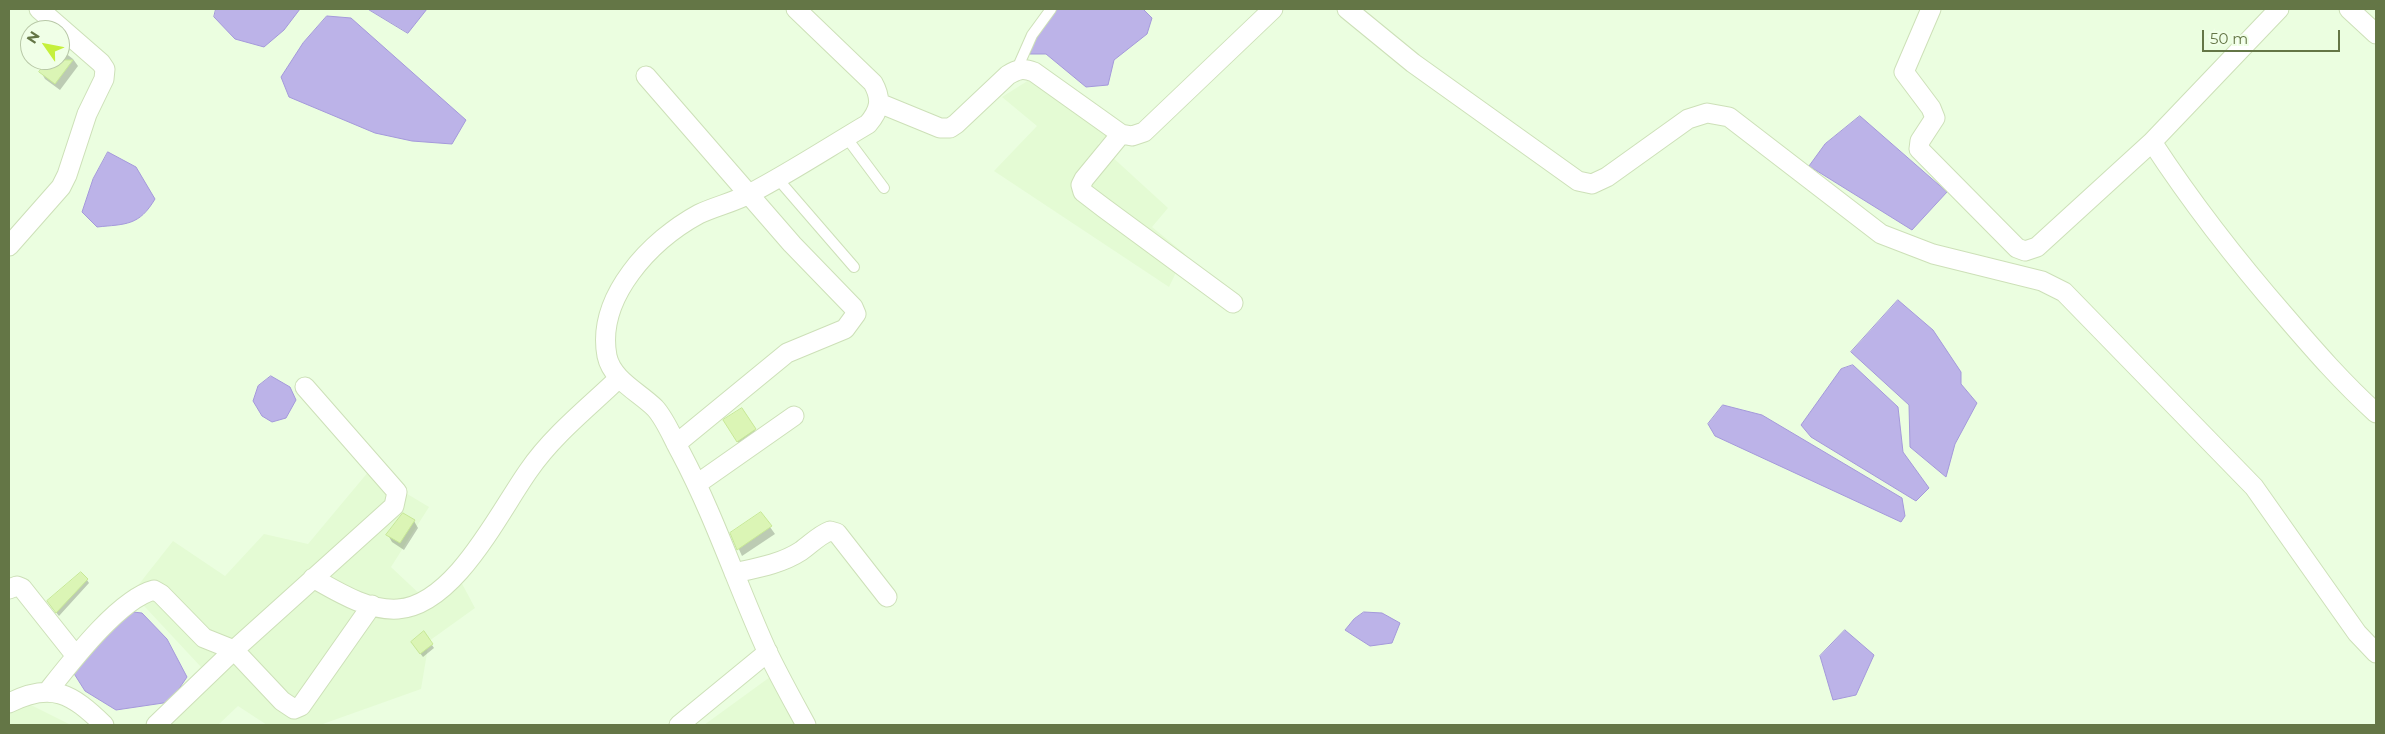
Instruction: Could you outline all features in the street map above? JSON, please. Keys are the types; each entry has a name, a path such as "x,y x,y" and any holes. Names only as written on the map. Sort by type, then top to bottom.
{"street":[{"path":"9,246 61,187 67,175 87,114 104,79 105,70 101,63 39,9"},
{"path":"796,9 872,83 878,92 879,103 876,114 868,124 750,194 700,214 660,240 626,280 609,314 606,328 608,357 619,378 656,409 676,444 697,484 768,652 806,725"},
{"path":"879,103 940,128 950,128 1008,75 1017,69 1026,69 1034,72 1121,134 1132,136 1144,132 1273,9"},
{"path":"1347,9 1413,63 1578,181 1592,184 1607,177 1688,119 1707,113 1729,117 1882,234 1933,254 2042,281 2064,292 2254,487 2358,633 2376,653"},
{"path":"1931,9 1904,72 1935,118 1920,141 1919,149 2017,248 2025,251 2037,247 2152,142 2279,9"},
{"path":"2349,9 2376,34"},
{"path":"646,76 792,244 853,307 856,314 845,329 787,353 676,444"},
{"path":"1121,134 1084,179 1081,185 1083,192 1234,302"},
{"path":"2152,142 2186,194 2264,292 2342,382 2376,413"},
{"path":"313,578 342,595 359,602 396,609 416,605 436,595 479,547 530,468 552,443 619,378"},
{"path":"156,725 234,650 394,506 397,492 305,387"},
{"path":"697,484 794,416"},
{"path":"734,574 775,563 800,551 822,534 830,531 837,533 887,597"},
{"path":"9,589 17,586 22,588 76,656"},
{"path":"48,691 76,656 133,600 154,590 161,594 204,638 234,650 282,702 294,709 301,706 372,605"},
{"path":"679,725 768,652"},
{"path":"9,702 24,695 48,691 65,694 77,700 104,725"}],"lane":[{"path":"1017,69 1032,36 1051,9"},
{"path":"846,137 884,188"},
{"path":"777,178 854,267"}],"shaded area":[{"path":"216,9 300,9 284,30 264,47 235,39 214,17"},
{"path":"368,9 427,9 408,33"},
{"path":"1047,9 1143,9 1152,18 1147,34 1114,60 1108,85 1086,87 1046,54 1030,54 1039,24"},
{"path":"327,16 351,18 466,120 452,144 412,141 375,133 289,97 281,77 303,43"},
{"path":"1029,80 1118,126 1098,144 1168,208 1152,227 1185,254 1169,287 994,171 1037,126 1002,97"},
{"path":"1860,116 1947,192 1912,230 1809,166 1825,144"},
{"path":"108,152 136,167 155,199 143,214 131,222 97,227 82,212 93,179"},
{"path":"1898,300 1933,330 1961,372 1961,384 1977,403 1955,444 1946,477 1910,447 1909,405 1851,352"},
{"path":"1853,365 1898,407 1903,452 1929,488 1916,501 1811,437 1801,425 1841,369"},
{"path":"271,376 290,387 296,400 286,418 272,422 262,416 253,401 258,386"},
{"path":"1723,405 1762,415 1902,498 1905,516 1901,522 1715,436 1708,424"},
{"path":"369,471 429,507 391,567 426,600 459,578 475,608 429,641 421,689 320,725 267,725 238,706 218,725 145,725 201,667 132,593 173,541 225,576 264,534 308,544"},
{"path":"115,610 142,613 167,639 187,677 170,702 116,710 85,691 73,672"},
{"path":"1364,612 1382,613 1400,623 1392,643 1370,646 1345,630 1354,619"},
{"path":"1845,630 1874,655 1856,695 1833,700 1820,656"},
{"path":"770,677 798,725 704,725"},
{"path":"13,696 71,725 9,725 9,698"}],"building":[{"path":"40,70 66,70 55,84 39,72"},
{"path":"742,408 756,429 737,442 723,420"},
{"path":"761,512 772,526 737,550 730,533"},
{"path":"403,513 415,520 400,543 386,535"},
{"path":"81,572 88,579 56,613 47,601"},
{"path":"424,631 433,644 420,654 411,642"}]}
